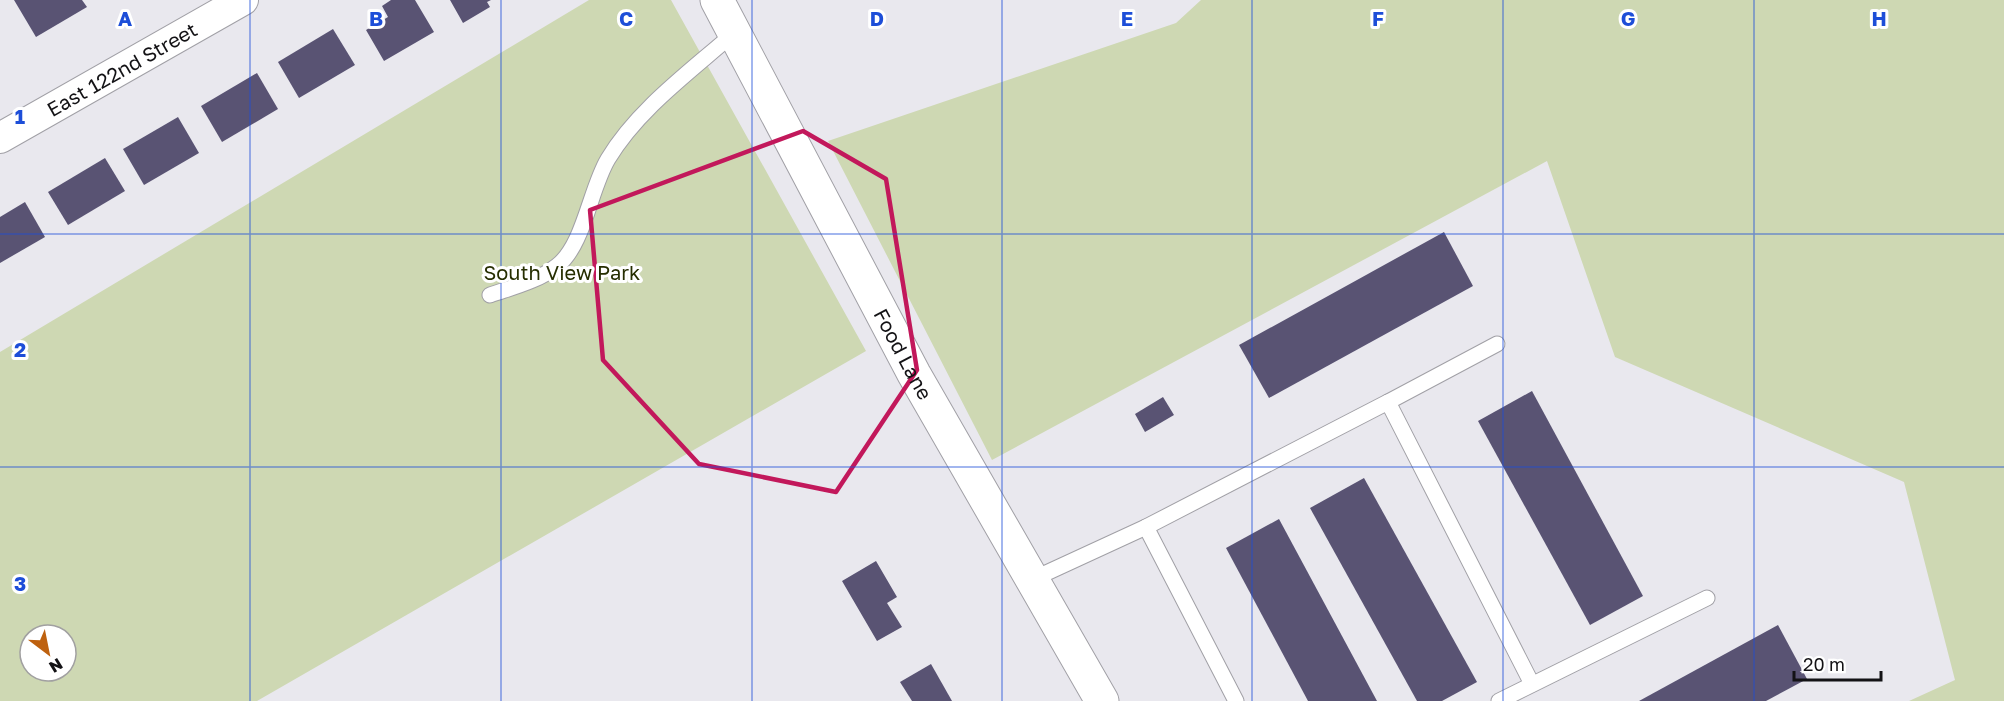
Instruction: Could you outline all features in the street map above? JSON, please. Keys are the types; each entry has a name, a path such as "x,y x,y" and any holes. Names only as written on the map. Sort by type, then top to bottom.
{"street":[{"name":"East 122nd Street","path":"0,138 243,0"},
{"name":"Food Lane","path":"717,0 914,374 1102,701"}],"lane":[{"path":"490,295 538,278 559,265 575,242 608,159 638,121 671,88 734,33"},
{"path":"1031,580 1146,527 1497,344"},
{"path":"1388,402 1532,684"},
{"path":"1146,527 1236,701"},
{"path":"1499,701 1707,598"}],"highlighted area":[{"path":"803,131 886,179 917,370 836,492 699,464 603,360 590,210"}],"green space":[{"name":"South View Park","path":"589,0 671,0 866,351 257,701 0,701 0,352"},
{"path":"1201,0 2004,0 2004,701 1909,701 1955,680 1904,482 1615,357 1547,161 992,460 828,141 1176,23"}],"building":[{"path":"14,0 82,0 87,7 36,37"},
{"path":"391,0 415,0 434,32 384,61 366,30 388,17 382,6"},
{"path":"450,0 491,0 487,2 490,7 463,23"},
{"path":"333,29 355,65 299,98 278,62"},
{"path":"257,73 278,109 222,142 201,106"},
{"path":"178,117 199,153 144,185 123,149"},
{"path":"105,158 125,191 68,225 48,192"},
{"path":"25,202 45,237 0,263 0,217"},
{"path":"1444,232 1473,286 1269,398 1239,345"},
{"path":"1532,391 1643,596 1590,625 1478,421"},
{"path":"1163,397 1174,415 1145,432 1135,414"},
{"path":"1364,478 1477,682 1442,701 1417,701 1310,508"},
{"path":"1279,519 1377,701 1308,701 1226,548"},
{"path":"876,561 897,597 887,603 902,627 877,641 842,581"},
{"path":"1778,625 1807,679 1766,701 1639,701"},
{"path":"931,664 952,701 912,701 900,682"}]}
